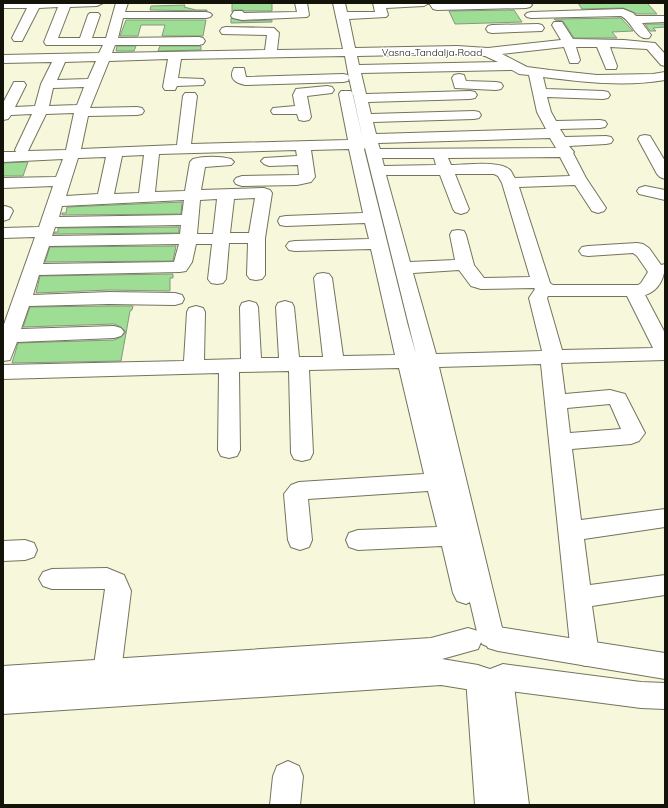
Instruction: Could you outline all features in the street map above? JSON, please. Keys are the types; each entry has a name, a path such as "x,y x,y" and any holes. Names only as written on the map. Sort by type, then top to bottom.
{"main road":[{"path":"3,679 431,650 484,638 665,666"},
{"path":"484,638 505,644 512,658 512,665 508,672 490,678 470,673 461,659 461,652 464,646 484,638"},
{"path":"3,700 441,672 641,695 665,696"}],"street":[{"path":"3,6 97,3"},
{"path":"238,13 237,16 242,17 270,12 303,15 301,3"},
{"path":"329,3 349,73 367,147 403,268 428,361 484,638"},
{"path":"424,3 380,4 382,15 341,10 349,73 365,118 372,218 452,536 484,638"},
{"path":"18,38 35,4"},
{"path":"65,4 50,42 85,41 116,21 206,15"},
{"path":"497,4 506,21"},
{"path":"441,9 470,8 497,4 623,12 629,14 645,35"},
{"path":"527,7 561,5 585,6"},
{"path":"653,6 665,19"},
{"path":"527,7 547,46"},
{"path":"85,41 94,15"},
{"path":"611,66 588,28 665,19"},
{"path":"116,21 130,27"},
{"path":"116,21 199,41"},
{"path":"3,355 73,151 82,111 116,21"},
{"path":"492,29 572,25"},
{"path":"146,27 194,26"},
{"path":"558,26 569,43 574,60"},
{"path":"226,31 270,31 273,34 270,49"},
{"path":"616,34 624,44"},
{"path":"488,52 569,43 624,44 651,46 665,62"},
{"path":"3,59 103,58 128,60 226,50 270,49 349,73 470,95"},
{"path":"226,50 233,70 239,79 245,81 278,80 349,73 404,62 457,67 518,66"},
{"name":"Vasna-Tandalja Road","path":"349,73 457,50 488,52 518,66 524,71 598,79 653,78 665,76"},
{"path":"176,56 170,85 198,82"},
{"path":"22,150 40,110 48,84 60,58"},
{"path":"277,65 278,80"},
{"path":"457,67 460,85 496,86"},
{"path":"535,72 541,100 579,175 578,179 598,208"},
{"path":"278,111 304,114 295,96 303,91 349,73"},
{"path":"48,84 92,83"},
{"path":"4,112 19,85"},
{"path":"541,100 603,95"},
{"path":"184,144 190,96"},
{"path":"541,100 559,108"},
{"path":"4,112 40,110 137,112"},
{"path":"365,118 474,115"},
{"path":"428,117 439,152 461,209"},
{"path":"3,151 115,152 152,150 199,155 367,147 439,152 559,138 600,124"},
{"path":"367,147 435,137 606,140"},
{"path":"646,139 665,174"},
{"path":"3,157 184,144 303,149"},
{"path":"367,147 446,170 494,168 504,173 510,183 543,286 538,298 552,357 560,442 585,654"},
{"path":"56,201 192,195 223,188 302,180 307,177 303,149"},
{"path":"146,197 152,150"},
{"path":"105,199 115,152"},
{"path":"33,270 180,266 183,263 188,239 192,195 199,155"},
{"path":"510,183 578,179"},
{"path":"3,183 63,181"},
{"path":"223,188 264,193 257,238 256,275"},
{"path":"217,279 223,238 223,188"},
{"path":"645,191 665,195"},
{"path":"286,221 372,218"},
{"path":"3,233 46,232 190,220"},
{"path":"46,232 188,239 257,238"},
{"path":"458,235 465,266 474,281 481,284 543,286 554,292 640,290 648,287 661,270 644,252 637,248 588,251"},
{"path":"295,246 379,244"},
{"path":"403,268 458,265 465,266"},
{"path":"323,278 334,364"},
{"path":"3,372 408,362 665,353 633,290"},
{"path":"22,301 109,298 175,299"},
{"path":"249,307 251,366"},
{"path":"285,307 294,364 302,453"},
{"path":"194,367 196,312"},
{"path":"10,336 114,332"},
{"path":"229,366 229,450"},
{"path":"556,402 614,397 620,401 634,433 630,436 560,442"},
{"path":"300,540 296,500 296,494 299,491 438,482"},
{"path":"570,531 665,518"},
{"path":"358,540 452,536"},
{"path":"52,579 107,578 113,580 117,585 118,591 107,672"},
{"path":"578,596 665,585"},
{"path":"490,678 490,805"},
{"path":"490,678 514,805"},
{"path":"285,805 288,776"}],"building":[{"path":"232,3 272,3 272,11 234,10 232,12"},
{"path":"578,3 647,3 657,14 637,14 623,8 582,9"},
{"path":"185,5 184,7 207,11 150,10 151,6"},
{"path":"514,10 522,22 455,24 449,11"},
{"path":"231,18 242,21 272,20 272,22 231,23"},
{"path":"621,18 633,31 612,32 617,38 574,38 563,21 554,19"},
{"path":"126,20 206,20 203,36 162,36 165,25 141,25 138,36 120,36"},
{"path":"645,24 665,24 665,27 653,28 656,31 650,31"},
{"path":"117,46 136,46 134,51 116,51"},
{"path":"160,46 201,46 201,50 158,51"},
{"path":"28,162 23,176 3,176 3,163"},
{"path":"182,202 181,214 62,215 62,213 66,213 67,207"},
{"path":"179,227 179,233 54,234 55,232 58,232 58,228"},
{"path":"176,246 173,261 45,262 50,247"},
{"path":"173,274 173,278 170,278 170,291 109,290 36,293 40,276"},
{"path":"133,306 132,310 130,311 121,361 12,363 18,343 114,340 121,337 126,332 121,327 114,324 23,327 30,307"}]}
